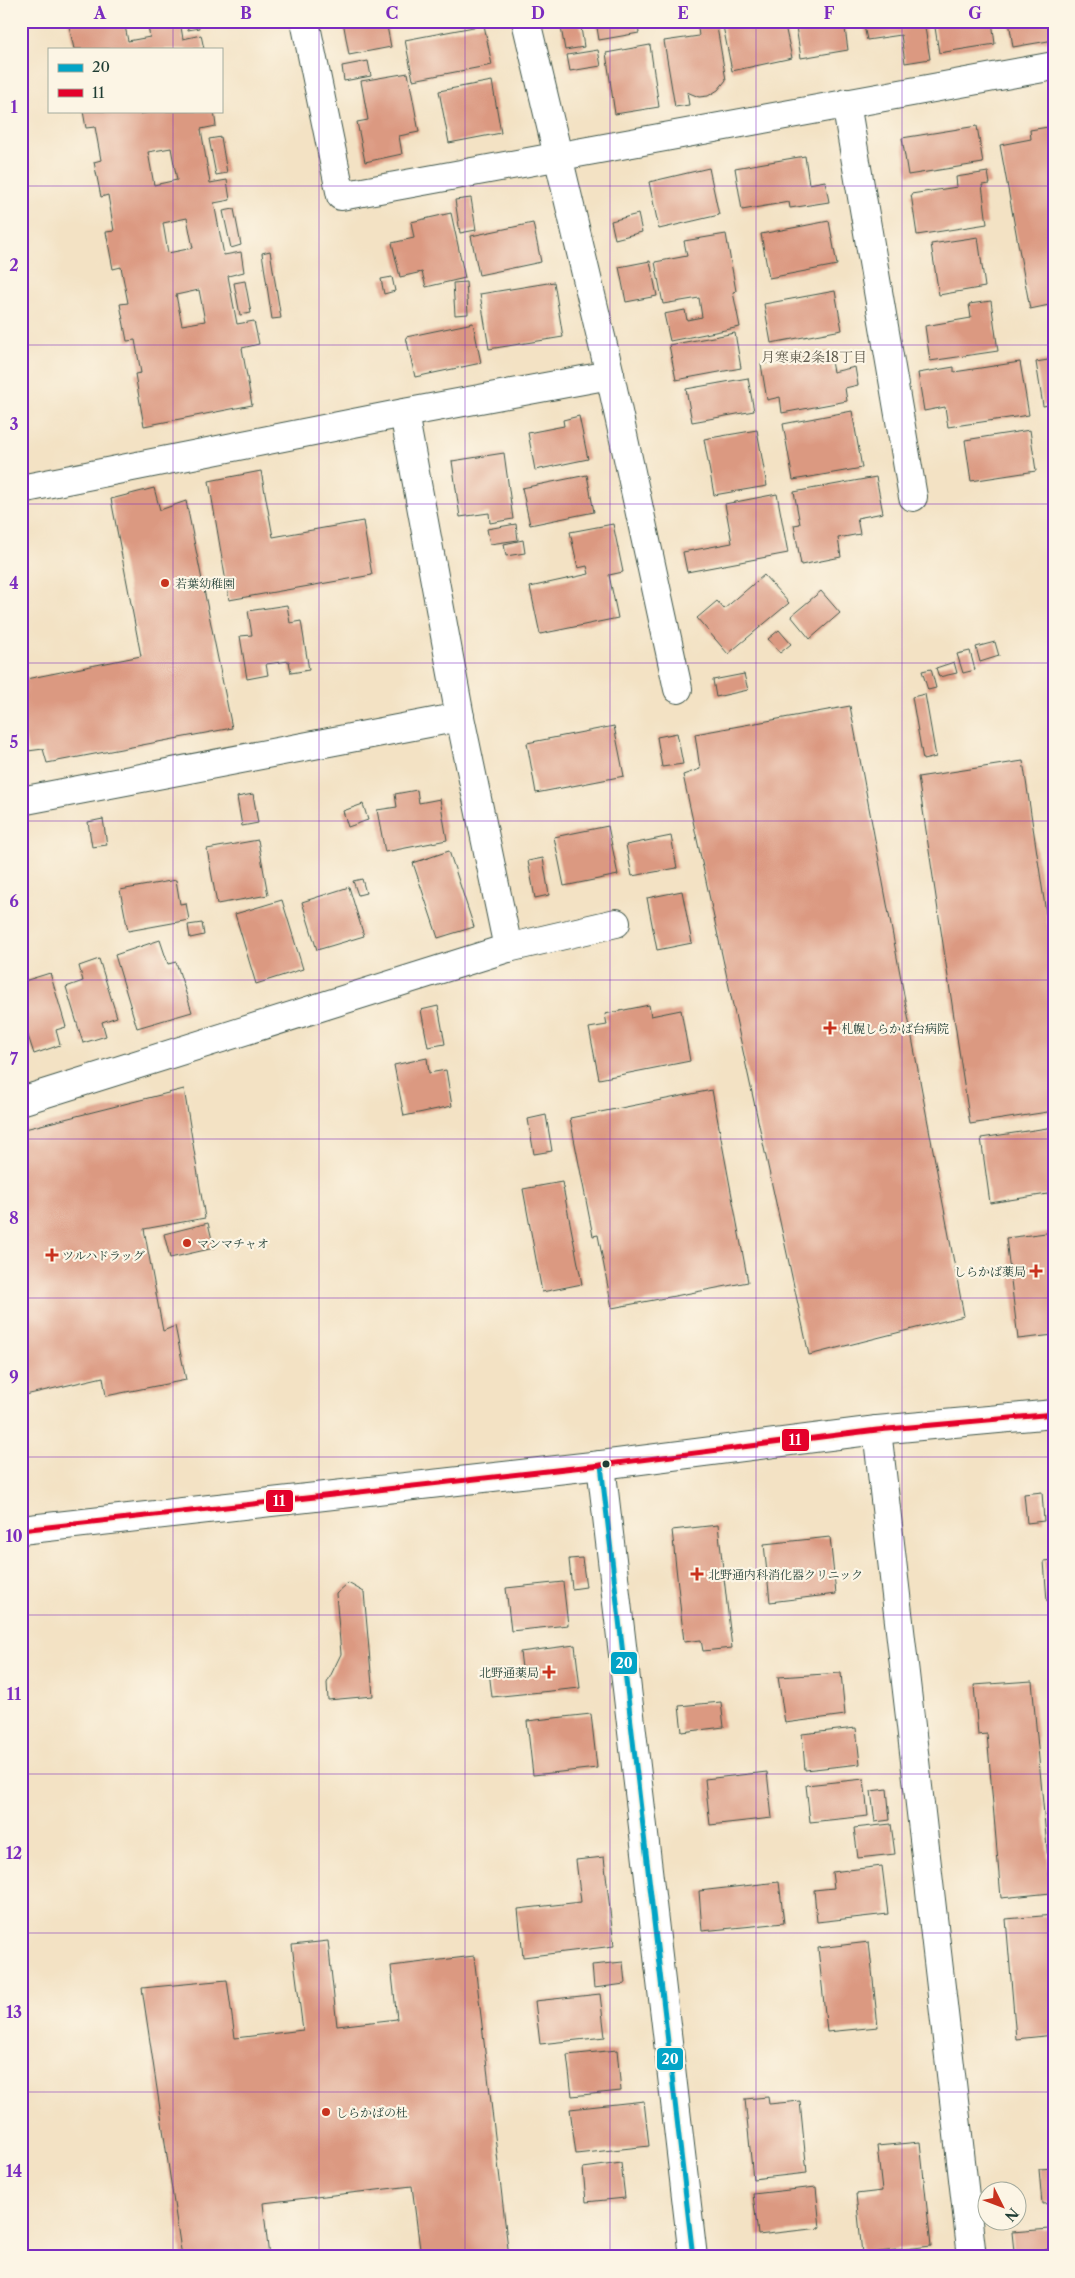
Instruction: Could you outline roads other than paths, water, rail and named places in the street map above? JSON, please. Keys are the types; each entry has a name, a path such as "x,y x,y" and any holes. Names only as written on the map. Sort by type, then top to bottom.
{"street":[{"path":"305,21 341,196 1054,66"},
{"path":"526,21 610,375 678,689"},
{"path":"846,103 913,497"},
{"path":"21,489 404,413 610,375"},
{"path":"404,413 460,716 508,948"},
{"path":"21,801 460,716"},
{"path":"21,1101 508,948 616,923"},
{"path":"21,1530 602,1464 877,1430 1054,1414"},
{"path":"877,1430 972,2257"},
{"path":"602,1464 693,2257"}],"place":[{"name":"若葉幼稚園","path":"165,583"},
{"name":"札幌しらかば台病院","path":"830,1028"},
{"name":"マンマチャオ","path":"187,1243"},
{"name":"ツルハドラッグ","path":"52,1255"},
{"name":"しらかば薬局","path":"1036,1271"},
{"name":"北野通内科消化器クリニック","path":"697,1574"},
{"name":"北野通薬局","path":"549,1672"},
{"name":"しらかばの杜","path":"326,2112"}],"district":[{"name":"月寒東2条18丁目","path":"814,357"}]}
